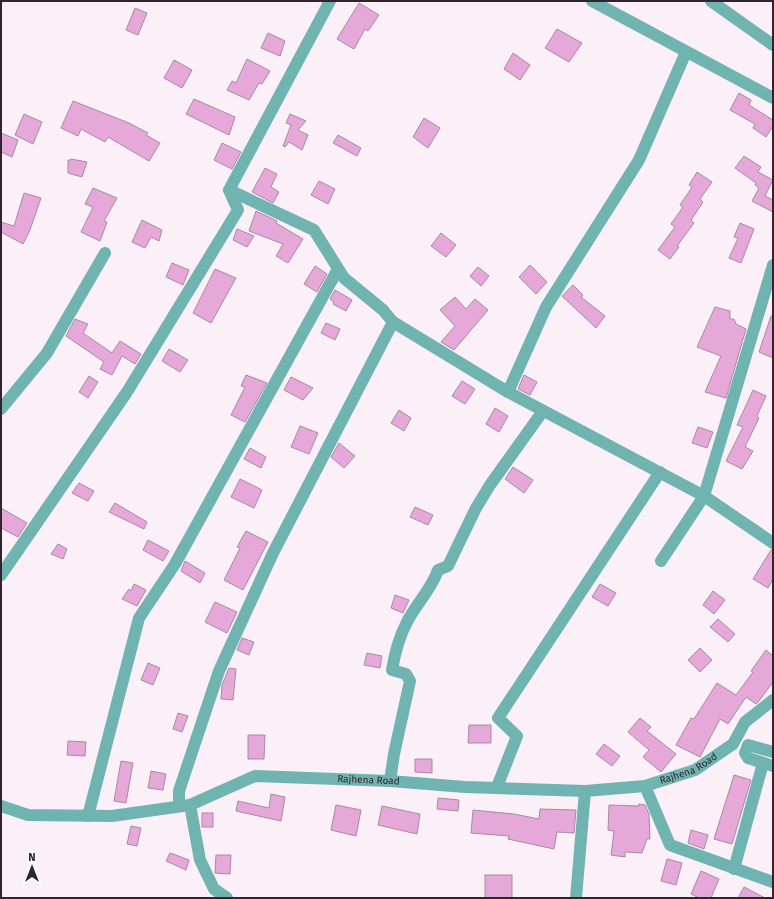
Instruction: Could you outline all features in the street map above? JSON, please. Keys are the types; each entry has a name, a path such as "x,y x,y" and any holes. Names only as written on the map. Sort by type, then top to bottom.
{"street":[{"path":"229,190 330,1"},
{"path":"592,1 773,98"},
{"path":"711,1 773,45"},
{"path":"508,392 546,307 639,160 686,52"},
{"path":"229,190 314,230 344,278 383,310 393,322 508,392 704,496 773,543"},
{"path":"1,575 127,392 238,210 229,190"},
{"path":"1,409 47,353 105,253"},
{"path":"661,561 704,496 773,265"},
{"path":"88,816 139,618 179,557 338,269"},
{"path":"227,898 214,889 200,860 179,791 218,671 273,553 393,322"},
{"path":"390,781 394,754 410,681 406,674 392,670 396,644 407,620 434,581 438,570 448,566 476,508 490,485 543,411"},
{"path":"497,787 518,736 498,718 660,472"},
{"path":"734,868 768,764 749,751 733,744 745,722 773,700"},
{"name":"Rajhena Road","path":"1,806 28,815 112,816 184,805 255,776 390,781 465,787 584,791 645,786 695,770 733,744"},
{"path":"749,751 773,752"},
{"path":"645,786 670,845 773,882"},
{"path":"576,898 584,791"}],"building":[{"path":"359,3 379,15 368,31 365,29 354,49 337,39"},
{"path":"135,8 147,13 138,35 126,30"},
{"path":"557,29 582,43 569,62 545,48"},
{"path":"268,33 285,41 280,56 261,48"},
{"path":"513,53 530,65 520,80 504,69"},
{"path":"247,59 270,71 262,84 259,83 249,100 227,90 232,81 236,83"},
{"path":"174,60 192,70 182,88 164,78"},
{"path":"739,93 751,100 749,105 773,120 773,126 766,137 753,128 755,124 730,110"},
{"path":"194,99 235,117 229,135 186,114"},
{"path":"73,101 129,123 148,133 146,135 160,143 149,161 108,137 105,142 81,129 78,136 61,128"},
{"path":"24,114 42,122 33,144 15,135"},
{"path":"290,114 306,121 298,130 308,135 302,150 289,142 285,147 283,146 291,125 286,123"},
{"path":"424,118 440,128 428,148 413,137"},
{"path":"1,133 18,140 12,157 1,152"},
{"path":"338,135 361,148 357,156 333,143"},
{"path":"222,143 241,152 232,169 214,160"},
{"path":"744,156 761,167 758,172 773,180 765,196 773,200 773,212 752,201 759,188 755,185 756,183 735,168"},
{"path":"71,159 87,162 82,177 68,173 68,160"},
{"path":"265,168 277,174 271,187 279,192 273,203 252,192"},
{"path":"697,172 712,182 700,199 703,202 691,220 694,223 677,246 679,247 670,259 658,250 675,227 671,224 683,207 680,205 692,187 689,185"},
{"path":"319,181 335,189 328,204 311,195"},
{"path":"93,188 117,198 104,221 107,222 100,241 81,232 93,207 85,204"},
{"path":"24,193 41,198 30,230 23,244 1,232 1,222 14,226"},
{"path":"256,211 277,221 276,223 303,239 288,263 276,256 283,244 249,231"},
{"path":"142,220 162,230 159,241 151,237 145,248 132,242"},
{"path":"740,223 754,229 741,263 729,258 738,238 734,237"},
{"path":"237,229 254,236 247,247 233,240"},
{"path":"441,233 456,245 446,257 431,246"},
{"path":"172,263 189,270 183,285 166,277"},
{"path":"530,265 547,282 536,294 519,277"},
{"path":"315,266 327,274 317,292 304,284"},
{"path":"478,267 489,276 481,286 470,276"},
{"path":"215,269 236,278 211,323 193,313"},
{"path":"573,285 583,295 581,297 605,316 596,328 562,296"},
{"path":"335,290 352,300 346,311 333,304 334,302 330,299"},
{"path":"455,297 466,309 475,299 488,310 454,350 441,342 455,326 440,310"},
{"path":"715,307 730,311 730,319 734,319 736,324 746,329 726,398 705,392 721,356 697,347"},
{"path":"771,316 773,316 773,358 759,352"},
{"path":"75,319 88,324 83,333 112,353 120,341 141,354 135,364 122,356 112,375 100,369 104,362 66,336"},
{"path":"326,323 340,329 335,340 321,333"},
{"path":"169,349 188,360 180,372 162,361"},
{"path":"246,375 267,383 245,422 231,415 245,387 241,386"},
{"path":"524,375 537,382 530,395 518,389"},
{"path":"89,376 98,382 88,398 79,392"},
{"path":"291,377 313,388 303,400 284,390"},
{"path":"462,381 475,389 465,404 452,396"},
{"path":"753,390 766,396 757,416 759,418 745,447 753,451 742,469 726,461 743,427 737,425"},
{"path":"495,408 508,416 499,432 486,424"},
{"path":"399,410 411,418 404,431 391,423"},
{"path":"300,426 318,433 309,454 291,447"},
{"path":"698,427 713,432 707,448 692,443"},
{"path":"339,443 355,456 344,468 331,457"},
{"path":"250,448 266,457 261,468 244,459"},
{"path":"513,467 533,480 524,493 505,479"},
{"path":"240,479 262,490 254,508 231,497"},
{"path":"79,483 94,491 88,501 72,493"},
{"path":"115,503 147,522 144,529 109,512"},
{"path":"415,507 433,515 428,525 410,517"},
{"path":"1,508 27,523 18,537 1,528"},
{"path":"246,531 268,542 243,590 224,580 240,548 237,547"},
{"path":"148,540 169,551 163,561 143,550"},
{"path":"58,544 67,549 63,559 51,554"},
{"path":"771,550 773,550 773,579 768,588 753,579"},
{"path":"185,561 205,573 200,583 181,571"},
{"path":"134,584 146,590 137,606 122,599 129,589 131,591"},
{"path":"600,584 616,593 608,606 592,597"},
{"path":"713,591 725,600 714,614 703,605"},
{"path":"395,595 409,600 403,613 391,608"},
{"path":"215,602 237,612 227,633 205,622"},
{"path":"718,619 735,634 728,642 710,627"},
{"path":"242,638 254,642 249,655 237,650"},
{"path":"700,648 712,660 700,672 688,660"},
{"path":"766,650 773,656 773,682 759,701 756,704 746,697 728,724 720,719 700,757 676,745 691,718 694,719 717,683 736,695 753,672 751,671"},
{"path":"367,653 382,656 380,668 364,665"},
{"path":"148,663 160,668 153,685 141,680"},
{"path":"229,668 236,669 233,700 221,699 222,685"},
{"path":"178,713 188,716 182,732 173,729"},
{"path":"640,718 651,727 647,731 676,754 661,772 643,757 649,750 628,732"},
{"path":"469,725 491,725 491,743 468,743"},
{"path":"248,735 265,735 264,759 248,759"},
{"path":"68,741 86,742 85,756 67,755"},
{"path":"604,744 620,756 612,766 596,754"},
{"path":"415,759 432,759 432,773 415,772"},
{"path":"121,761 133,763 126,803 114,801"},
{"path":"151,771 166,774 163,790 148,788"},
{"path":"734,775 751,780 732,844 714,839"},
{"path":"271,794 285,797 281,821 236,811 238,801 269,808"},
{"path":"438,798 459,800 458,811 437,809"},
{"path":"639,804 645,805 649,814 650,839 647,839 642,853 625,852 625,857 611,855 614,831 608,830 609,805 639,806"},
{"path":"336,805 361,810 356,836 331,830"},
{"path":"382,806 420,814 417,834 378,825"},
{"path":"540,809 576,810 574,833 557,832 554,849 508,839 509,836 471,833 473,810 514,814 539,819"},
{"path":"202,813 213,813 213,827 202,827"},
{"path":"131,826 141,828 137,846 127,844"},
{"path":"691,830 708,835 704,849 688,843"},
{"path":"170,853 189,860 186,870 166,861"},
{"path":"216,855 231,855 230,874 215,873"},
{"path":"667,859 682,863 676,885 661,881"},
{"path":"701,871 719,879 711,898 699,898 691,894"},
{"path":"485,875 512,875 512,898 485,898"},
{"path":"744,887 765,898 738,898"}]}
